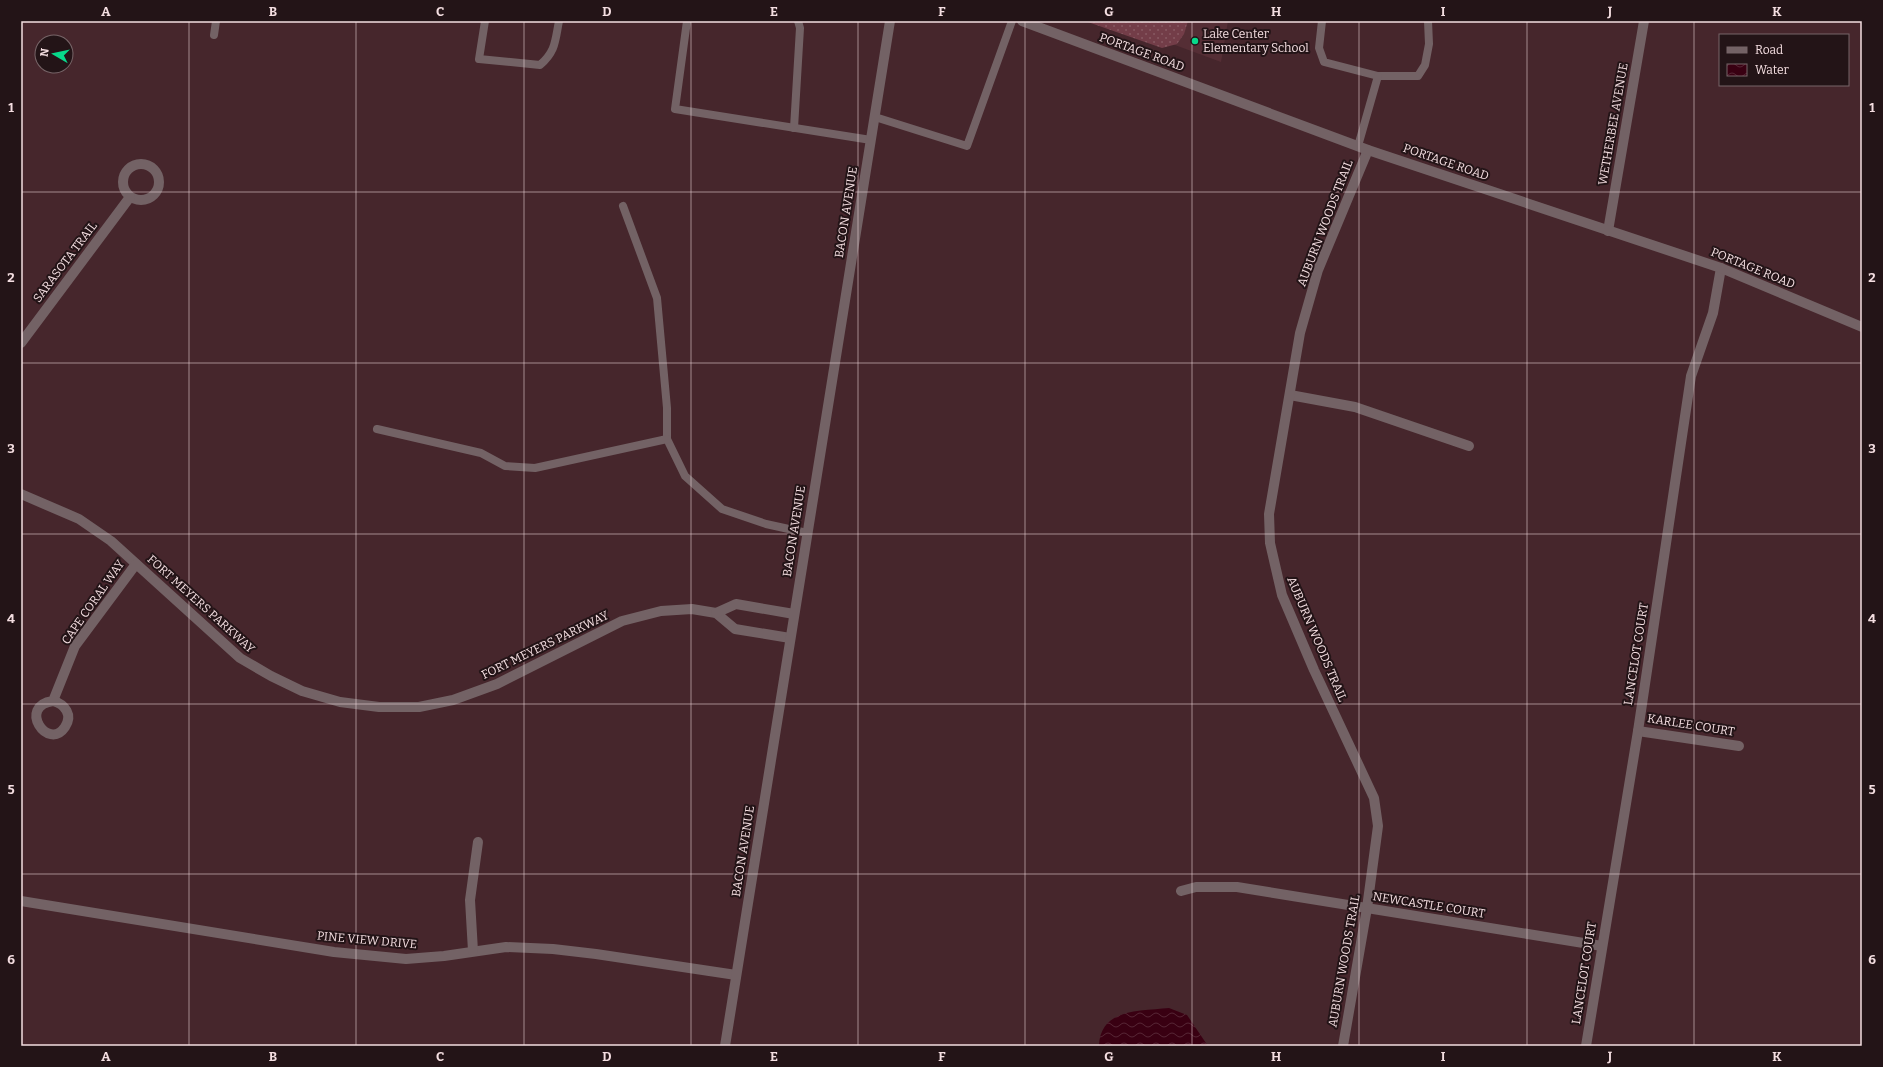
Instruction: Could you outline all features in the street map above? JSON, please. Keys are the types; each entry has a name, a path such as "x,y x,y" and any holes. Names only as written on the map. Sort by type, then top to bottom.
{"street":[{"name":"BACON AVENUE","path":"725,1046 890,21"},
{"name":"PORTAGE ROAD","path":"1022,21 1368,150 1721,268 1862,327"},
{"name":"WETHERBEE AVENUE","path":"1608,231 1644,21"},
{"name":"AUBURN WOODS TRAIL","path":"1343,1046 1367,908 1378,826 1374,798 1314,670 1282,595 1270,543 1269,514 1300,333 1318,270 1368,150"},
{"name":"SARASOTA TRAIL","path":"21,343 130,197"},
{"name":"LANCELOT COURT","path":"1586,1046 1638,730 1691,376 1713,313 1721,268"},
{"path":"1290,395 1356,407 1469,446"},
{"name":"FORT MEYERS PARKWAY","path":"21,494 79,519 111,541 240,658 271,676 302,691 340,702 379,706 419,707 453,700 497,684 622,621 661,611 692,609 716,613"},
{"name":"CAPE CORAL WAY","path":"53,701 75,646 136,564"},
{"path":"790,638 734,628 716,613 736,604 794,614"},
{"name":"KARLEE COURT","path":"1638,730 1739,746"},
{"path":"472,951 470,900 478,842"},
{"name":"NEWCASTLE COURT","path":"1181,891 1196,887 1237,887 1602,946"},
{"name":"PINE VIEW DRIVE","path":"21,901 334,952 406,958 444,956 506,947 553,949 736,975"}],"lane":[{"path":"214,35 216,21"},
{"path":"484,21 479,59 540,65 554,49 559,21"},
{"path":"687,21 675,109 871,140"},
{"path":"794,128 800,28 798,21"},
{"path":"874,117 967,146 1012,21"},
{"path":"1322,21 1319,48 1324,62 1378,76 1418,76 1425,65 1428,51 1428,21"},
{"path":"1358,146 1378,76"},
{"path":"623,206 657,298 667,408 667,439 685,476 722,509 766,524 807,533"},
{"path":"377,429 481,453 505,466 535,468 667,439"}],"shaded area":[{"path":"1085,21 1188,21 1184,34 1177,44 1162,48"},
{"name":"Lake Center Elementary School","path":"1110,21 1228,21 1221,62"}],"water":[{"path":"1169,1008 1187,1015 1208,1046 1099,1046 1101,1034 1106,1024 1114,1018 1135,1011"}],"place":[{"name":"Lake Center Elementary School","path":"1195,41"}]}
